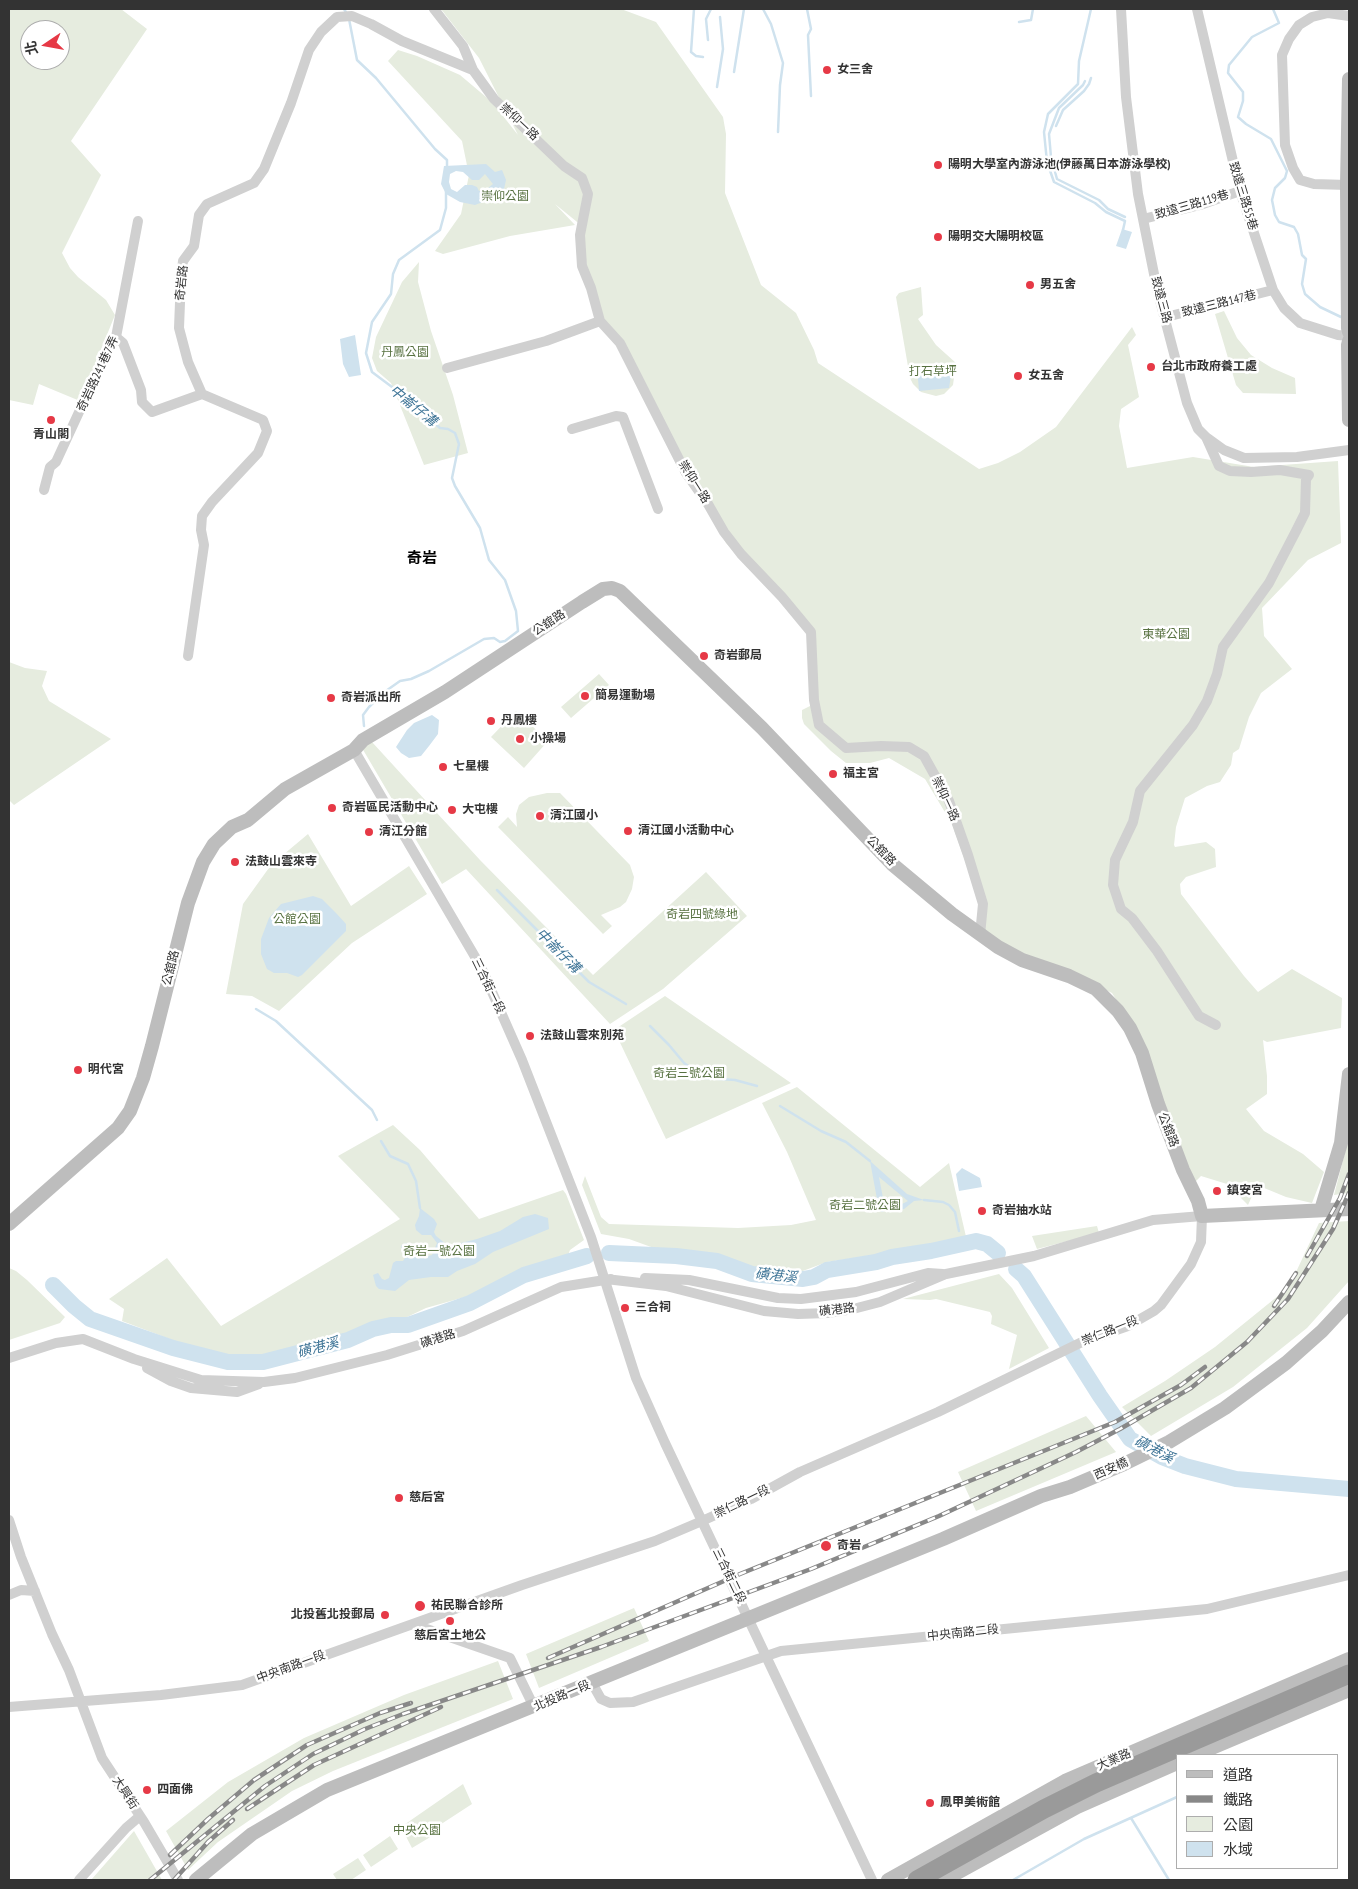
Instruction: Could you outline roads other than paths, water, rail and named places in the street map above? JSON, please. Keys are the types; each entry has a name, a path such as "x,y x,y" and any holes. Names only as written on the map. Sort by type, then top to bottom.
{"highway":[{"path":"918,1880 1044,1809 1096,1783 1349,1674"}],"street":[{"name":"崇仰一路","path":"434,9 463,46 473,70 494,99 564,166 582,178 588,194 580,235 582,266 591,288 600,321 620,343 686,473 708,504 724,532 741,554 782,597 811,632 814,700 819,725 846,748 909,747 924,756 949,801 968,855 983,904 980,935"},
{"name":"致遠三路","path":"1121,9 1126,97 1135,174 1143,219 1157,289 1166,317 1187,403 1198,429 1206,438 1224,450 1244,458 1297,457 1349,450"},
{"name":"致遠三路55巷","path":"1197,9 1240,191 1273,290 1284,308 1300,322 1329,332 1349,334"},
{"path":"1346,185 1314,184 1300,180 1293,168 1284,145 1282,55 1289,39 1299,25 1312,17 1328,13 1349,16"},
{"name":"奇岩路","path":"202,394 188,362 179,328 183,261 194,246 199,215 207,204 254,183 264,169 291,103 308,50 321,32 337,17 352,16 402,41 473,70"},
{"path":"1349,79 1346,185 1349,334"},
{"name":"致遠三路119巷","path":"1143,219 1240,191"},
{"name":"奇岩路241巷7弄","path":"44,490 50,467 56,462 103,360 116,337 138,221"},
{"name":"致遠三路147巷","path":"1166,317 1273,290"},
{"path":"447,368 546,341 600,321"},
{"path":"116,337 123,343 141,390 142,402 152,412 202,394 263,420 268,431 258,453 212,502 202,516 201,530 204,545 188,656"},
{"path":"1349,340 1349,420"},
{"path":"572,429 616,416 623,417 658,509"},
{"path":"1206,438 1219,466 1230,471 1280,470 1309,474 1306,479 1305,513 1296,531 1269,583 1223,647 1217,674 1207,701 1193,725 1140,791 1134,822 1115,860 1113,884 1121,909 1132,918 1157,952 1199,1016 1216,1025"},
{"name":"公舘路","path":"9,1224 118,1128 130,1111 143,1078 152,1046 188,903 203,862 214,844 232,827 248,820 285,789 445,692 603,589 612,588 620,591 762,728 897,869 980,935 1022,960 1069,976 1096,989 1118,1011 1130,1028 1142,1053 1158,1104 1183,1170 1198,1201 1202,1216"},
{"name":"三合街一段","path":"362,742 481,968 522,1060 601,1265"},
{"path":"1321,1210 1341,1143 1349,1074"},
{"path":"1202,1216 1349,1209"},
{"name":"磺港路","path":"606,1279 666,1286 764,1311 798,1314 828,1313 880,1302 946,1274 1034,1256 1153,1220 1202,1216"},
{"name":"崇仁路一段","path":"415,1625 522,1585 655,1541 751,1499 800,1472 938,1412 1075,1346 1128,1326 1161,1305 1191,1264 1201,1242 1202,1216"},
{"name":"三合街二段","path":"601,1265 636,1378 872,1880"},
{"name":"磺港路","path":"9,1358 56,1343 83,1339 134,1359 201,1380 264,1382 295,1378 426,1343 486,1322 561,1288 606,1279 655,1278 689,1280 778,1298 801,1299 856,1292 928,1273 946,1274"},
{"name":"西安橋","path":"943,1539 1041,1496 1070,1487 1124,1464 1169,1442 1225,1408 1286,1363 1335,1318 1349,1302"},
{"name":"大興街","path":"9,1520 35,1591 69,1670 102,1758 140,1816 178,1880"},
{"name":"北投路一段","path":"196,1880 252,1834 327,1790 534,1708 943,1539"},
{"name":"中央南路二段","path":"592,1683 601,1699 610,1703 633,1702 781,1651 1206,1609 1349,1575"},
{"path":"9,1595 21,1590 35,1591"},
{"path":"415,1625 510,1658 534,1708"},
{"name":"中央南路一段","path":"9,1707 161,1696 242,1685 308,1660 415,1625"},
{"name":"大業路","path":"888,1880 1065,1782 1349,1659"},
{"path":"1197,1754 1349,1690"},
{"path":"944,1880 1077,1807 1176,1763"},
{"path":"79,1880 126,1828 140,1816"}],"water":[{"path":"486,164 495,172 502,170 506,180 503,194 475,205 460,202 446,194 441,184 444,166","holes":["456,171 463,172 472,180 479,180 485,174 493,184 487,189 479,191 477,187 472,185 465,185 457,192 451,189 449,182 450,174"]},
{"path":"1122,229 1132,232 1126,249 1116,246"},
{"path":"355,335 361,375 349,377 343,364 340,339"},
{"path":"953,363 949,388 919,391 917,367"},
{"path":"432,715 439,720 438,734 421,756 409,758 401,753 396,747 407,730 414,723"},
{"path":"313,896 322,899 336,913 346,924 346,931 302,975 298,977 287,973 274,973 267,969 261,954 261,939 269,918 281,904"},
{"path":"870,1161 907,1194 924,1200 914,1201 904,1209 895,1212 887,1210 882,1212 879,1210","holes":["879,1177 908,1201 896,1207 892,1205 884,1209 881,1206 883,1198"]},
{"path":"962,1168 980,1178 982,1187 959,1191 956,1174"},
{"path":"420,1208 434,1219 437,1224 434,1232 446,1244 453,1245 477,1239 500,1231 523,1217 535,1214 548,1218 549,1229 493,1252 475,1264 457,1271 448,1277 409,1280 395,1291 379,1289 376,1286 373,1275 378,1273 382,1279 389,1278 393,1263 403,1261 405,1258 401,1246 403,1244 407,1243 411,1252 418,1254 422,1250 428,1256 432,1255 437,1243 431,1235 422,1235 416,1230 415,1225"}],"waterway":[{"path":"344,9 347,14"},
{"path":"694,9 691,52 696,56 703,57"},
{"path":"708,40 706,19 711,9"},
{"path":"734,72 744,9"},
{"path":"763,9 771,24 783,63 778,132"},
{"path":"807,9 811,29 808,35 811,96"},
{"path":"1019,22 1031,20 1033,9"},
{"path":"1091,9 1079,61 1078,84 1048,114 1044,132 1047,162 1054,182 1125,221 1123,230"},
{"path":"1273,9 1279,23 1252,37 1229,65 1228,73 1243,92 1243,101 1238,117 1271,139 1287,171 1285,178 1275,188 1272,200 1275,215 1279,222 1294,227 1298,234 1302,255 1306,259 1302,284 1305,294 1320,307 1341,317"},
{"path":"717,87 723,49 720,17"},
{"name":"中崙仔溝","path":"349,19 357,60 376,78 435,149 447,160 447,168"},
{"path":"1056,126 1063,110 1084,91 1091,78"},
{"path":"1085,81 1059,108 1049,134 1051,157 1057,179 1099,200 1108,209 1125,217"},
{"name":"中崙仔溝","path":"364,726 363,715 369,707 383,693 400,681 411,679 429,671 484,639 494,638 500,642 505,641 518,631 516,611 505,580 489,560 480,528 452,478 459,444 455,433 448,429 440,428 372,372 366,353 372,322 391,294 393,274 399,260 440,230 446,208 446,191"},
{"name":"中崙仔溝","path":"497,890 589,982 626,1004"},
{"path":"256,1009 276,1021 372,1110 377,1120"},
{"name":"中崙仔溝","path":"650,1026 684,1063 705,1078 735,1080 757,1086"},
{"name":"中崙仔溝","path":"780,1106 821,1131 846,1142 870,1161"},
{"path":"381,1141 390,1156 408,1164 416,1181 420,1208"},
{"name":"中崙仔溝","path":"924,1200 943,1202 949,1205 955,1212 959,1231"},
{"name":"磺港溪","path":"609,1253 676,1256 717,1261 752,1274 803,1279 814,1277 827,1270 876,1262 892,1257 976,1241 987,1244 998,1253"},
{"name":"磺港溪","path":"53,1285 90,1319 173,1348 228,1362 263,1362 348,1340 373,1329 391,1325 408,1325 470,1303 524,1275 587,1256"},
{"name":"磺港溪","path":"1016,1269 1024,1276 1100,1396 1130,1439 1162,1457 1185,1466 1236,1479 1349,1489"},
{"path":"1013,1880 1084,1839 1176,1797"},
{"path":"1131,1818 1169,1880"}],"railway":[{"path":"1307,1256 1340,1198 1349,1174"},
{"path":"150,1880 265,1786 313,1754 365,1729 403,1714 601,1647 811,1569 939,1516 1076,1452 1120,1429 1191,1388 1247,1342 1288,1299 1333,1229 1349,1193"},
{"path":"1274,1306 1296,1273"},
{"path":"548,1658 740,1574 1115,1422 1181,1385 1205,1367"},
{"path":"170,1855 208,1819 254,1780 307,1745 380,1713 411,1703"},
{"path":"247,1809 314,1765 441,1707"},
{"path":"174,1880 208,1842 233,1820"}],"place":[{"name":"女三舍","path":"827,70"},
{"name":"陽明大學室內游泳池(伊藤萬日本游泳學校)","path":"938,165"},
{"name":"陽明交大陽明校區","path":"938,237"},
{"name":"男五舍","path":"1030,285"},
{"name":"台北市政府養工處","path":"1151,367"},
{"name":"女五舍","path":"1018,376"},
{"name":"青山閣","path":"51,420"},
{"name":"奇岩郵局","path":"704,656"},
{"name":"簡易運動場","path":"585,696"},
{"name":"奇岩派出所","path":"331,698"},
{"name":"丹鳳樓","path":"491,721"},
{"name":"小操場","path":"520,739"},
{"name":"七星樓","path":"443,767"},
{"name":"福主宮","path":"833,774"},
{"name":"奇岩區民活動中心","path":"332,808"},
{"name":"大屯樓","path":"452,810"},
{"name":"清江國小","path":"540,816"},
{"name":"清江國小活動中心","path":"628,831"},
{"name":"清江分館","path":"369,832"},
{"name":"法鼓山雲來寺","path":"235,862"},
{"name":"法鼓山雲來別苑","path":"530,1036"},
{"name":"明代宮","path":"78,1070"},
{"name":"鎮安宮","path":"1217,1191"},
{"name":"奇岩抽水站","path":"982,1211"},
{"name":"三合祠","path":"625,1308"},
{"name":"慈后宮","path":"399,1498"},
{"name":"奇岩","path":"826,1546"},
{"name":"祐民聯合診所","path":"420,1606"},
{"name":"北投舊北投郵局","path":"385,1615"},
{"name":"慈后宮土地公","path":"450,1621"},
{"name":"四面佛","path":"147,1790"},
{"name":"鳳甲美術館","path":"930,1803"}],"district":[{"name":"奇岩","path":"422,559"}],"park label":[{"name":"崇仰公園","path":"505,197"},
{"name":"丹鳳公園","path":"405,353"},
{"name":"打石草坪","path":"933,372"},
{"name":"東華公園","path":"1166,635"},
{"name":"奇岩四號綠地","path":"702,915"},
{"name":"公館公園","path":"297,920"},
{"name":"奇岩三號公園","path":"689,1074"},
{"name":"奇岩二號公園","path":"865,1206"},
{"name":"奇岩一號公園","path":"439,1252"},
{"name":"中央公園","path":"417,1831"}]}
